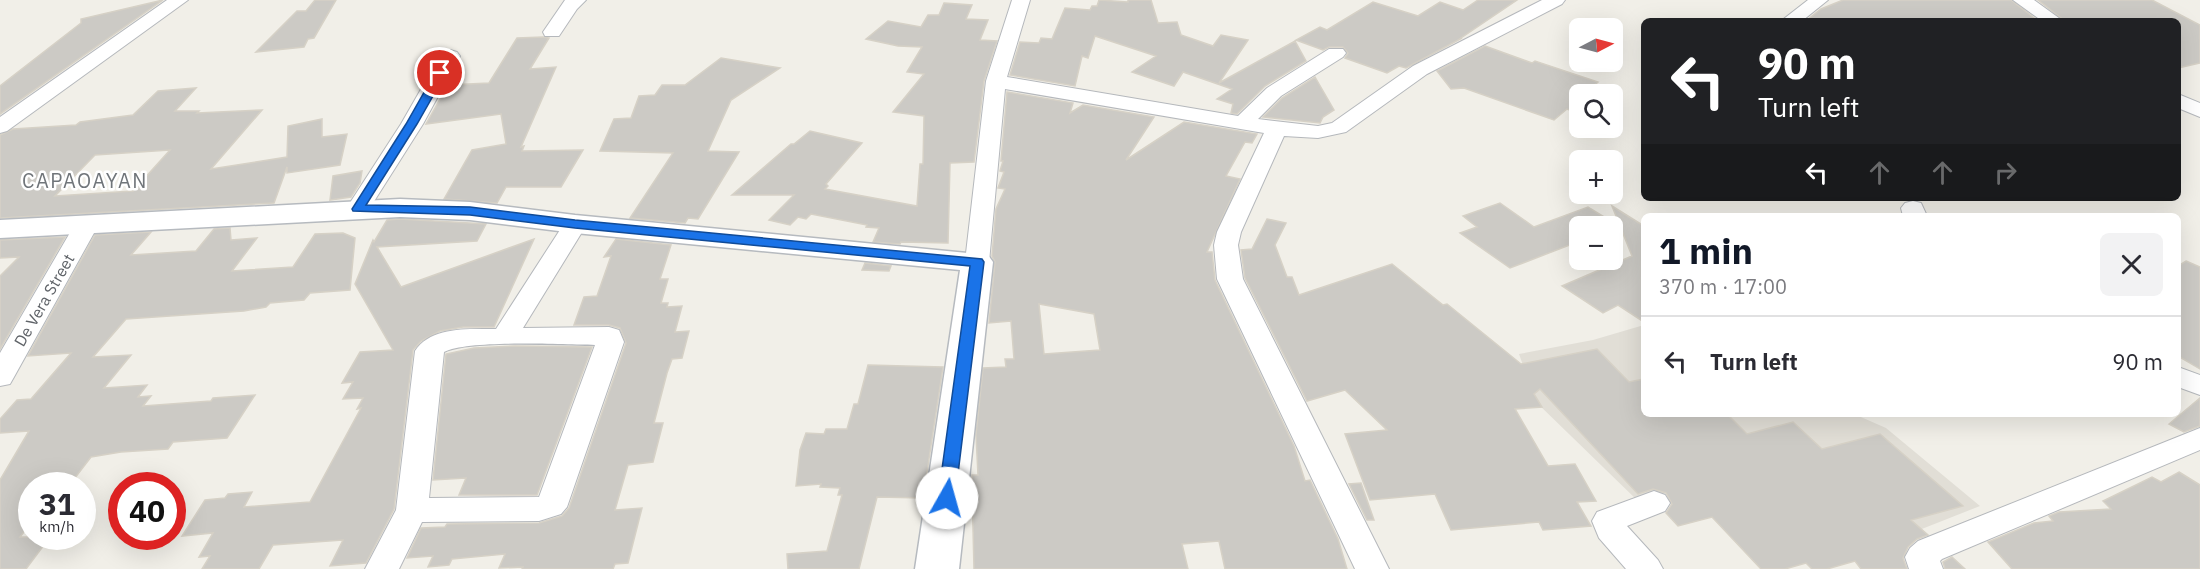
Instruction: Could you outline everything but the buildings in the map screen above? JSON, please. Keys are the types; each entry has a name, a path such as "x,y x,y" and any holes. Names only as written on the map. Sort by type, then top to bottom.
{"street":[{"path":"0,127 178,0"},
{"path":"552,32 570,4 577,0"},
{"path":"938,569 977,262 996,81 1021,0"},
{"path":"996,81 1277,129 1318,132 1339,128 1420,70 1556,0"},
{"path":"1794,18 1820,0"},
{"path":"2022,0 2049,18"},
{"path":"1243,123 1274,92 1336,53"},
{"path":"358,209 412,124 450,56"},
{"path":"2181,102 2200,111"},
{"path":"1277,129 1226,244 1230,279 1372,569"},
{"path":"0,230 358,209 470,211 575,224 977,262"},
{"name":"De Vera Street","path":"0,377 87,224"},
{"path":"504,337 575,224"},
{"path":"0,336 26,332"},
{"path":"382,569 412,510 429,351 432,345 443,340 609,336 610,342 556,499 550,506 538,509 412,510"},
{"path":"2181,377 2200,386"},
{"path":"1924,563 1930,550 2200,438"},
{"path":"1646,569 1610,529 1608,521 1654,503"}],"shaded area":[{"path":"1641,326 1641,417 1861,417 1886,428 1980,506 1861,553 1764,460 1639,502 1536,402 1519,354 1593,340"}],"district":[{"name":"CAPAOAYAN","path":"85,181"}],"route":[{"path":"440,73 412,124 358,209 400,208 496,213 575,224 977,262 947,498"}]}
